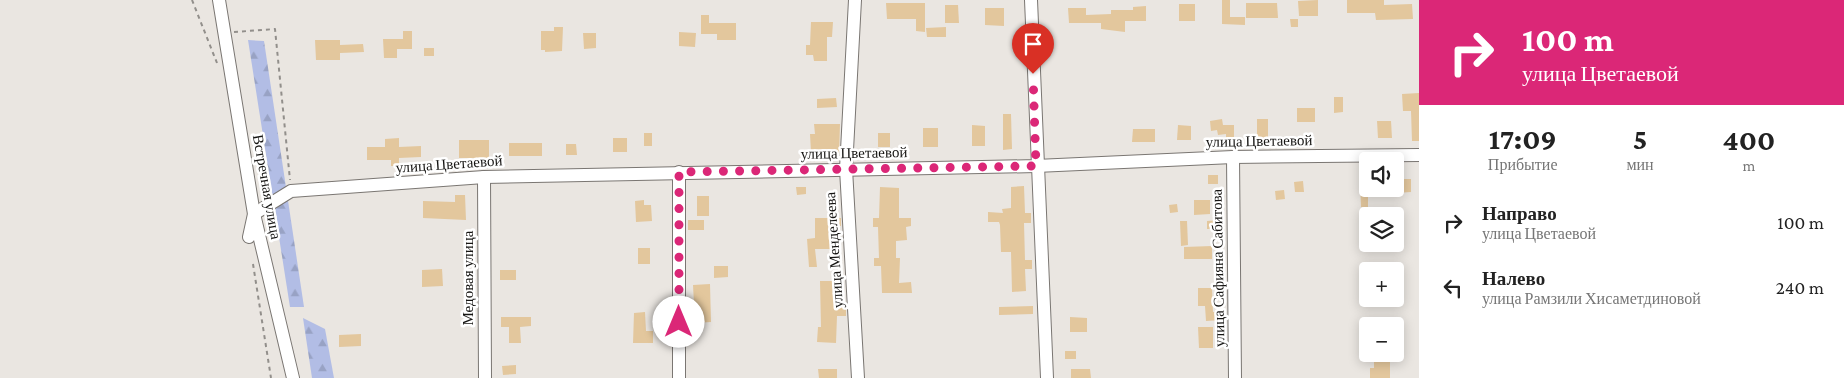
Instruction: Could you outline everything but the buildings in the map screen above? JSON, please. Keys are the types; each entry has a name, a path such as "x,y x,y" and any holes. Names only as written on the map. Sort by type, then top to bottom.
{"street":[{"name":"Встречная улица","path":"219,0 254,214 293,378"},
{"name":"улица Менделеева","path":"854,0 846,169 858,378"},
{"path":"1031,0 1036,166 1047,378"},
{"name":"улица Цветаевой","path":"290,191 484,177 1036,166 1232,157 1419,155"},
{"name":"улица Сафияна Сабитова","path":"1232,157 1235,378"},
{"path":"679,172 679,378"},
{"name":"Медовая улица","path":"484,177 485,378"},
{"path":"249,237 254,214 290,191"}],"path":[{"path":"224,32 275,29 290,191"}],"green space":[{"path":"248,40 264,41 304,307 290,307"},
{"path":"303,318 325,329 334,378 312,378"}],"route":[{"path":"679,322 679,172 1036,166 1033,74"}]}
